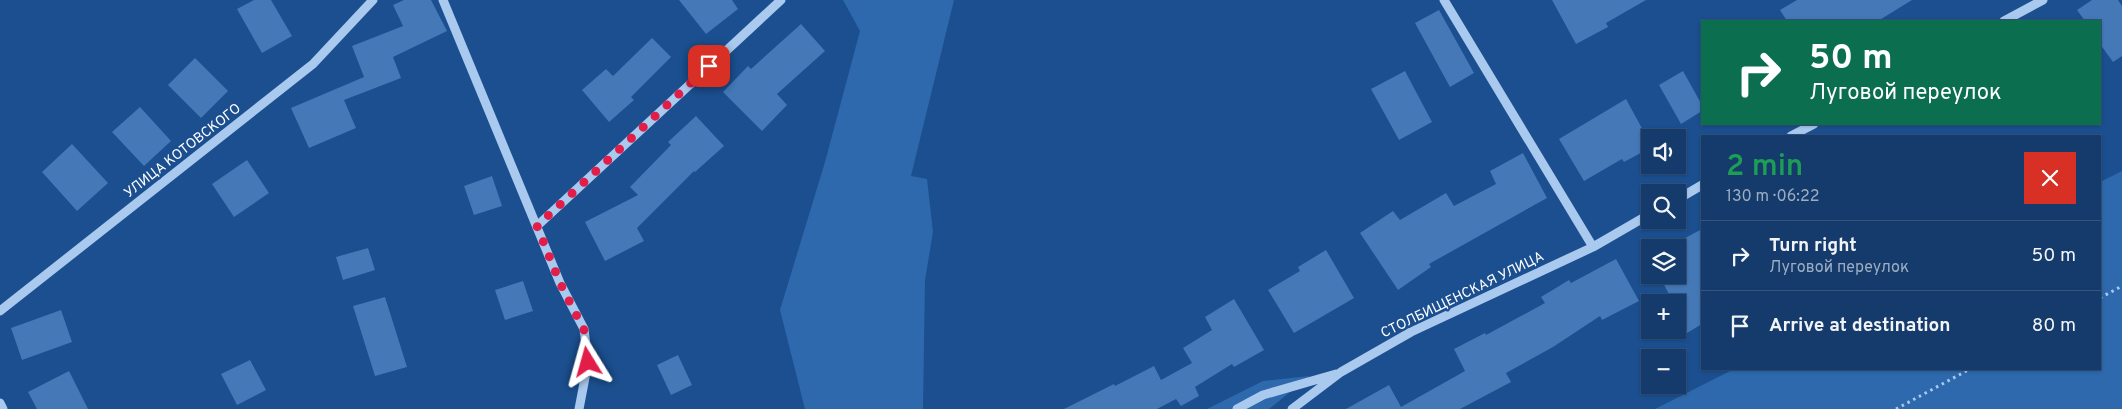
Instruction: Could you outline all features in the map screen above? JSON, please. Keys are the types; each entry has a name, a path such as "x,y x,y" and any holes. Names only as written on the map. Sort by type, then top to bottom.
{"street":[{"name":"УЛИЦА КОТОВСКОГО","path":"0,311 313,64 373,0"},
{"path":"443,0 560,283 584,330 588,362 579,409"},
{"path":"537,226 781,0"},
{"path":"1444,0 1593,247"},
{"path":"2006,20 2043,0"},
{"path":"1793,135 1812,125"},
{"path":"1686,194 1701,186"},
{"name":"СТОЛБИЩЕНСКАЯ УЛИЦА","path":"1292,409 1341,372 1411,332 1593,247 1641,219"},
{"path":"1236,409 1263,396 1341,372"},
{"path":"0,404 3,409"}],"path":[{"path":"2101,297 2122,286"},
{"path":"1896,409 1968,370"}],"shaded area":[{"path":"843,0 954,0 911,176 927,179 933,232 925,280 923,409 805,409 780,310 825,162 860,31"},
{"path":"2122,171 2122,409 1655,409 1732,370 2101,370 2101,182"},
{"path":"1310,376 1269,409 1207,409 1263,381"}],"building":[{"path":"254,0 271,0 292,36 262,53 237,9"},
{"path":"404,0 431,0 447,31 393,57 401,78 344,100 356,128 309,148 291,108 364,77 352,46 403,26 393,5"},
{"path":"679,0 732,0 738,9 706,34"},
{"path":"1552,0 1646,0 1606,23 1608,27 1576,44"},
{"path":"1797,0 1912,0 1880,20 1786,20 1780,10"},
{"path":"2092,0 2118,0 2122,6 2122,56 2113,62 2101,45 2101,20 2084,20 2077,10"},
{"path":"1439,10 1474,73 1450,87 1415,23"},
{"path":"801,24 825,51 777,94 787,105 762,131 723,92 748,66 751,69"},
{"path":"652,38 671,57 631,97 634,100 609,122 582,90 606,69 613,76"},
{"path":"195,58 228,91 201,118 168,85"},
{"path":"1405,71 1432,122 1399,140 1371,89"},
{"path":"1683,71 1701,103 1701,112 1681,124 1659,85"},
{"path":"1626,99 1642,129 1641,153 1624,162 1622,159 1584,181 1559,139"},
{"path":"140,107 171,141 144,166 112,132"},
{"path":"696,116 724,146 694,171 637,228 644,241 605,261 585,222 638,195 630,187 671,145 668,142"},
{"path":"72,144 108,183 77,211 42,172"},
{"path":"1523,153 1547,198 1429,264 1431,267 1398,290 1360,233 1393,211 1400,220 1446,193 1454,206 1496,184 1490,171"},
{"path":"247,160 269,193 234,217 212,184"},
{"path":"492,176 502,206 474,215 464,186"},
{"path":"1701,230 1701,325 1687,333 1686,294 1669,294 1664,284 1686,284 1686,239 1683,239"},
{"path":"368,248 375,270 343,280 336,257"},
{"path":"1326,250 1354,298 1294,333 1268,290 1300,271 1298,267"},
{"path":"1616,259 1639,301 1602,320 1600,316 1553,347 1506,373 1511,382 1460,409 1346,409 1389,385 1401,407 1465,371 1454,349 1485,333 1486,335 1545,303 1541,297 1569,280 1571,283"},
{"path":"523,281 533,311 505,320 495,290"},
{"path":"385,297 407,367 375,376 353,306"},
{"path":"1234,299 1264,350 1234,367 1232,364 1195,387 1199,396 1181,406 1176,399 1157,409 1064,409 1154,366 1161,380 1192,363 1183,348 1212,330 1205,317"},
{"path":"61,310 72,342 22,360 11,328"},
{"path":"678,355 692,385 671,395 657,365"},
{"path":"250,360 266,390 237,405 221,374"},
{"path":"69,371 88,409 37,409 28,392"}],"route":[{"path":"588,362 584,330 560,283 537,226 709,66"}]}
